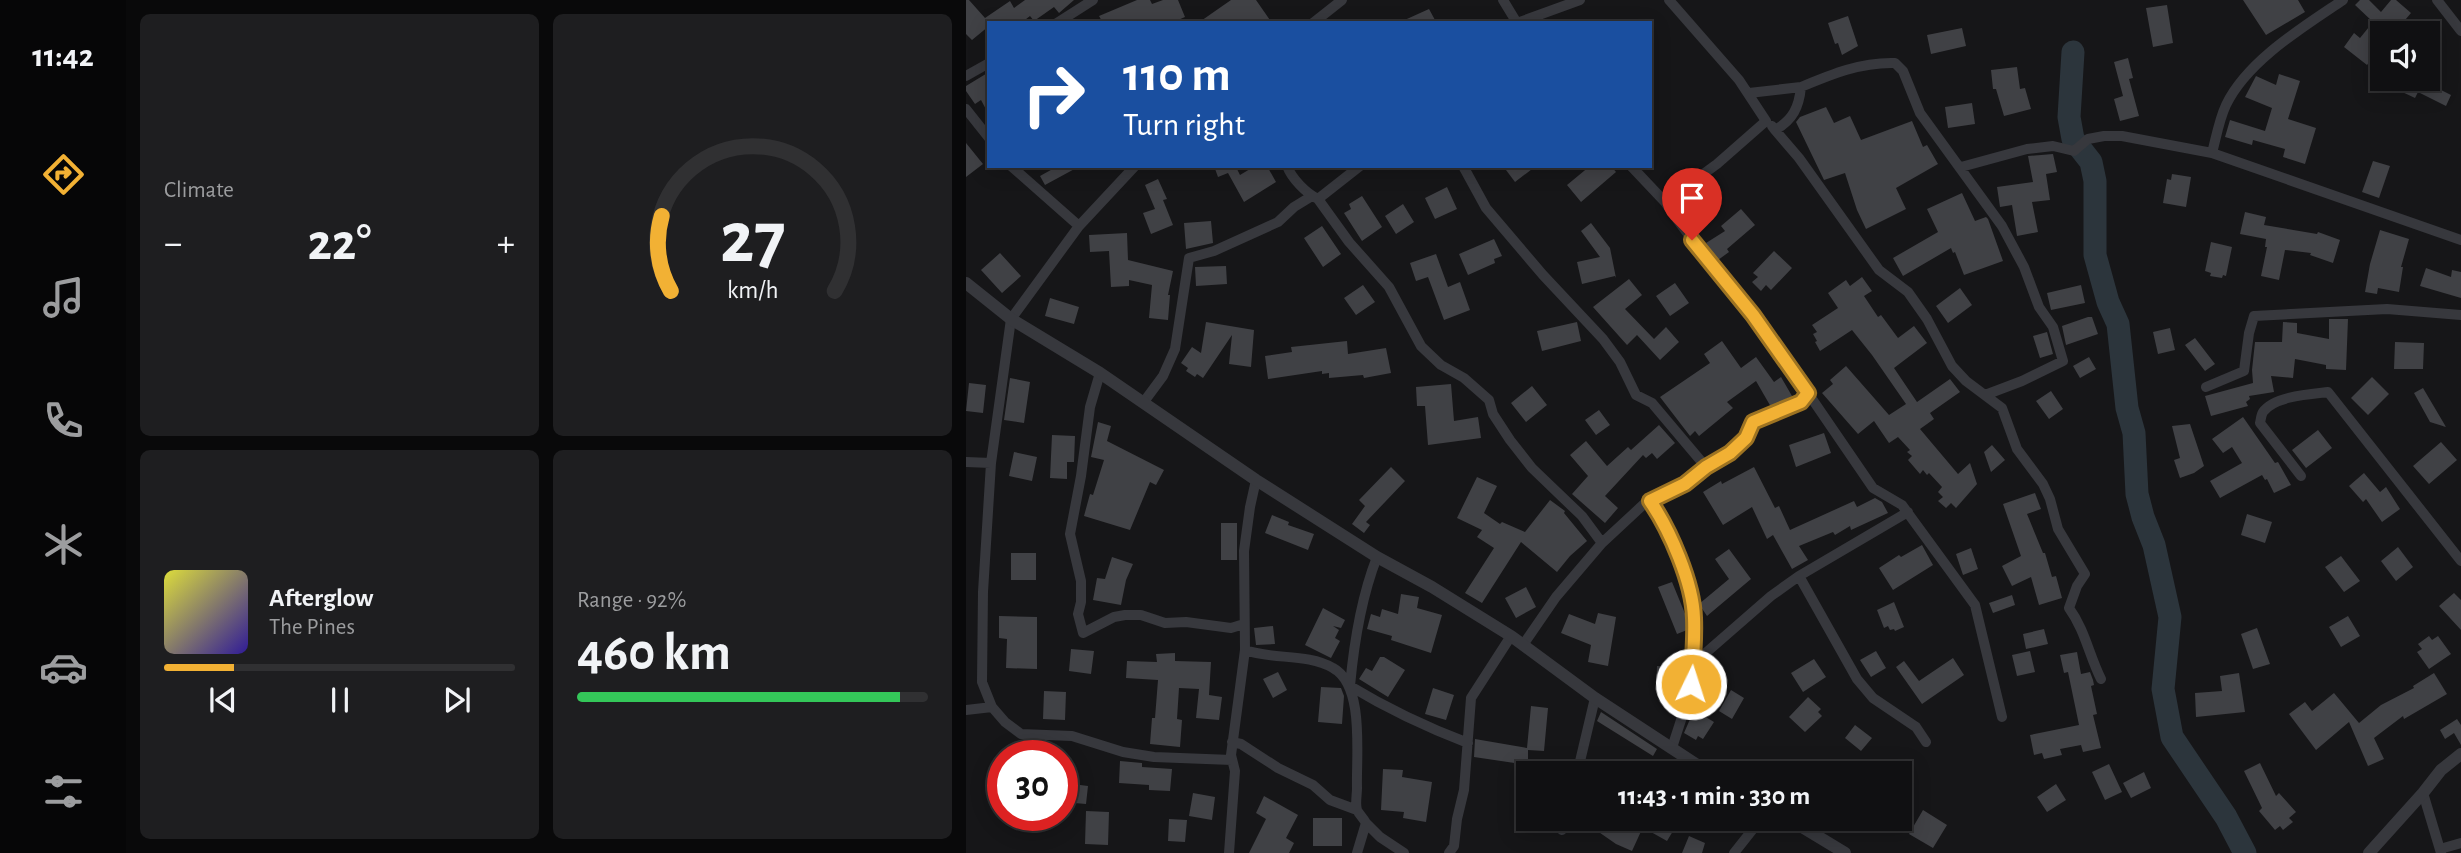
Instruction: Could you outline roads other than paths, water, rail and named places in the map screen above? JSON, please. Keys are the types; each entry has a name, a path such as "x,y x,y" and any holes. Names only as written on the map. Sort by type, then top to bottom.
{"street":[{"path":"1060,21 1093,0"},
{"path":"1315,21 1342,0"},
{"path":"1503,0 1516,21"},
{"path":"1522,21 1580,0"},
{"path":"1669,0 1749,93 1766,121 1798,158 1879,270 1908,292 1927,319 1952,366 1966,381 2002,408 2017,449 2043,484 2058,529 2085,574 2077,586 2069,608 2080,624 2091,659 2101,679"},
{"path":"2212,153 2225,105 2247,73 2280,45 2343,0"},
{"path":"2437,0 2461,31"},
{"path":"1749,93 1801,87 1856,67 1879,63 1895,63 1903,71 1920,113 2001,226 2024,267 2039,307 2053,327 2063,361 1985,395"},
{"path":"966,76 987,64"},
{"path":"1775,130 1788,123 1799,105 1801,87"},
{"path":"966,109 987,135"},
{"path":"1665,202 1717,164 1766,121"},
{"path":"1961,167 2027,149 2053,146 2074,151 2088,139 2122,136 2212,153 2461,240"},
{"path":"1013,168 1079,226"},
{"path":"1133,168 1079,226 1010,319 991,463 982,682 992,707 1005,723 1021,734 1072,736 1123,752 1154,757 1232,760"},
{"path":"1288,168 1390,287 1421,346 1441,365 1464,378 1489,400 1493,414 1510,440 1532,468 1581,516 1602,544"},
{"path":"1143,402 1163,376 1175,349 1189,258 1214,251 1278,222 1294,207 1315,197 1357,168"},
{"path":"1464,168 1486,208 1543,275 1603,339 1620,362 1636,395 1652,403 1706,467"},
{"path":"1633,168 1665,202 1682,228 1768,334 1873,488 1902,505 1975,605 2002,717"},
{"path":"966,283 1010,319 1100,373 1256,480 1377,557 1511,636 1595,698 1692,761"},
{"path":"2206,387 2244,371 2254,316 2387,309 2461,315"},
{"path":"1100,373 1090,407 1070,534 1081,581 1078,614 1083,633 1114,617 1125,615 1141,615 1165,623 1186,622 1231,628 1244,624"},
{"path":"2301,476 2260,423 2263,412 2275,403 2297,396 2328,392 2461,561"},
{"path":"1523,645 1556,597 1602,544 1644,505 1685,484 1730,453 1746,438 1753,422 1801,402 1808,393"},
{"path":"966,462 991,463"},
{"path":"1229,853 1236,771 1232,760 1232,742 1245,650 1244,551 1256,480"},
{"path":"1650,501 1669,532 1694,615 1691,684 1672,748"},
{"path":"1693,664 1799,576 1908,512"},
{"path":"1349,686 1360,615 1368,579 1377,557"},
{"path":"1799,576 1857,679 1873,698 1916,727 1926,742"},
{"path":"1450,853 1454,846 1464,790 1471,698 1511,636"},
{"path":"1245,650 1264,655 1310,659 1334,668 1346,678 1354,696 1356,716 1357,810 1380,837 1404,853"},
{"path":"1349,686 1421,726 1468,743"},
{"path":"1580,761 1595,698"},
{"path":"966,710 992,707"},
{"path":"1232,742 1241,744 1278,768 1313,785 1330,800 1357,810"},
{"path":"2368,853 2441,770 2461,754"},
{"path":"2423,793 2441,851 2461,843"},
{"path":"1357,853 1366,823"},
{"path":"1734,853 1751,831"},
{"path":"1805,831 1830,849 1845,853"}],"waterway":[{"path":"2073,52 2069,117 2073,139 2091,162 2095,181 2095,255 2108,302 2118,324 2127,408 2134,433 2137,494 2154,545 2170,617 2163,689 2172,737 2226,817 2245,853"}]}
